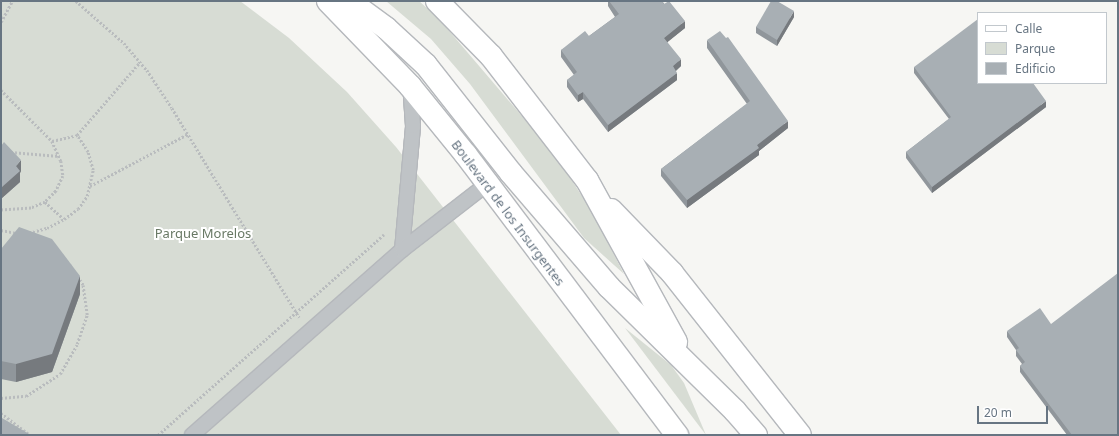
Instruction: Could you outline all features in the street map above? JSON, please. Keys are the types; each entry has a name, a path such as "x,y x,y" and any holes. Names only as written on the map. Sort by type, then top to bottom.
{"main road":[{"name":"Boulevard de los Insurgentes","path":"328,1 410,86 488,184 677,435"},
{"path":"349,1 386,28 426,65 511,173 609,287 735,411 756,435"},
{"path":"437,1 491,56 600,199 672,273 800,435"},
{"path":"600,199 625,254 691,369 737,435"},
{"path":"609,287 627,284 632,276 625,254"}],"lane":[{"path":"402,250 413,132 410,86"},
{"path":"192,435 402,250 488,184"}],"path":[{"path":"1,22 12,1"},
{"path":"76,1 100,19 140,62 188,134 295,313 311,330"},
{"path":"52,141 77,135 140,62"},
{"path":"1,90 52,141 59,156 63,176 56,191 45,202 31,208 1,210"},
{"path":"90,186 188,134"},
{"path":"23,234 47,228 64,219 78,209 87,196 92,170 88,152 77,135"},
{"path":"8,151 59,156"},
{"path":"45,202 64,219"},
{"path":"1,230 23,234 29,237"},
{"path":"158,435 386,232"},
{"path":"60,254 67,257 73,268"},
{"path":"1,398 26,396 60,374 77,344 87,315 83,285 76,274"},
{"path":"1,413 30,435"}],"green space":[{"name":"Parque Morelos","path":"1,1 240,1 289,38 347,92 396,147 621,435 1,435"},
{"path":"386,1 419,1 439,19 556,156 591,210 624,274 584,238 470,84 431,39"},
{"path":"625,328 671,365 684,383 706,435"}],"building":[{"path":"609,1 662,1 664,4 669,1 685,21 664,38 681,59 673,66 677,73 608,125 583,92 578,95 567,80 577,72 561,50 585,31 589,36 619,14"},
{"path":"771,1 777,1 794,11 777,40 756,27"},
{"path":"977,20 977,84 1034,84 1046,101 932,187 906,152 951,117 914,67"},
{"path":"720,31 726,38 728,37 788,121 757,145 759,148 687,200 661,169 750,101 707,40"},
{"path":"4,142 21,160 16,166 20,171 2,187 1,146"},
{"path":"19,227 52,239 80,276 52,354 16,364 1,361 1,249"},
{"path":"1118,273 1118,435 1072,435 1020,366 1025,362 1016,350 1019,348 1007,331 1040,308 1051,324"},
{"path":"2,418 31,435 1,435"}]}
